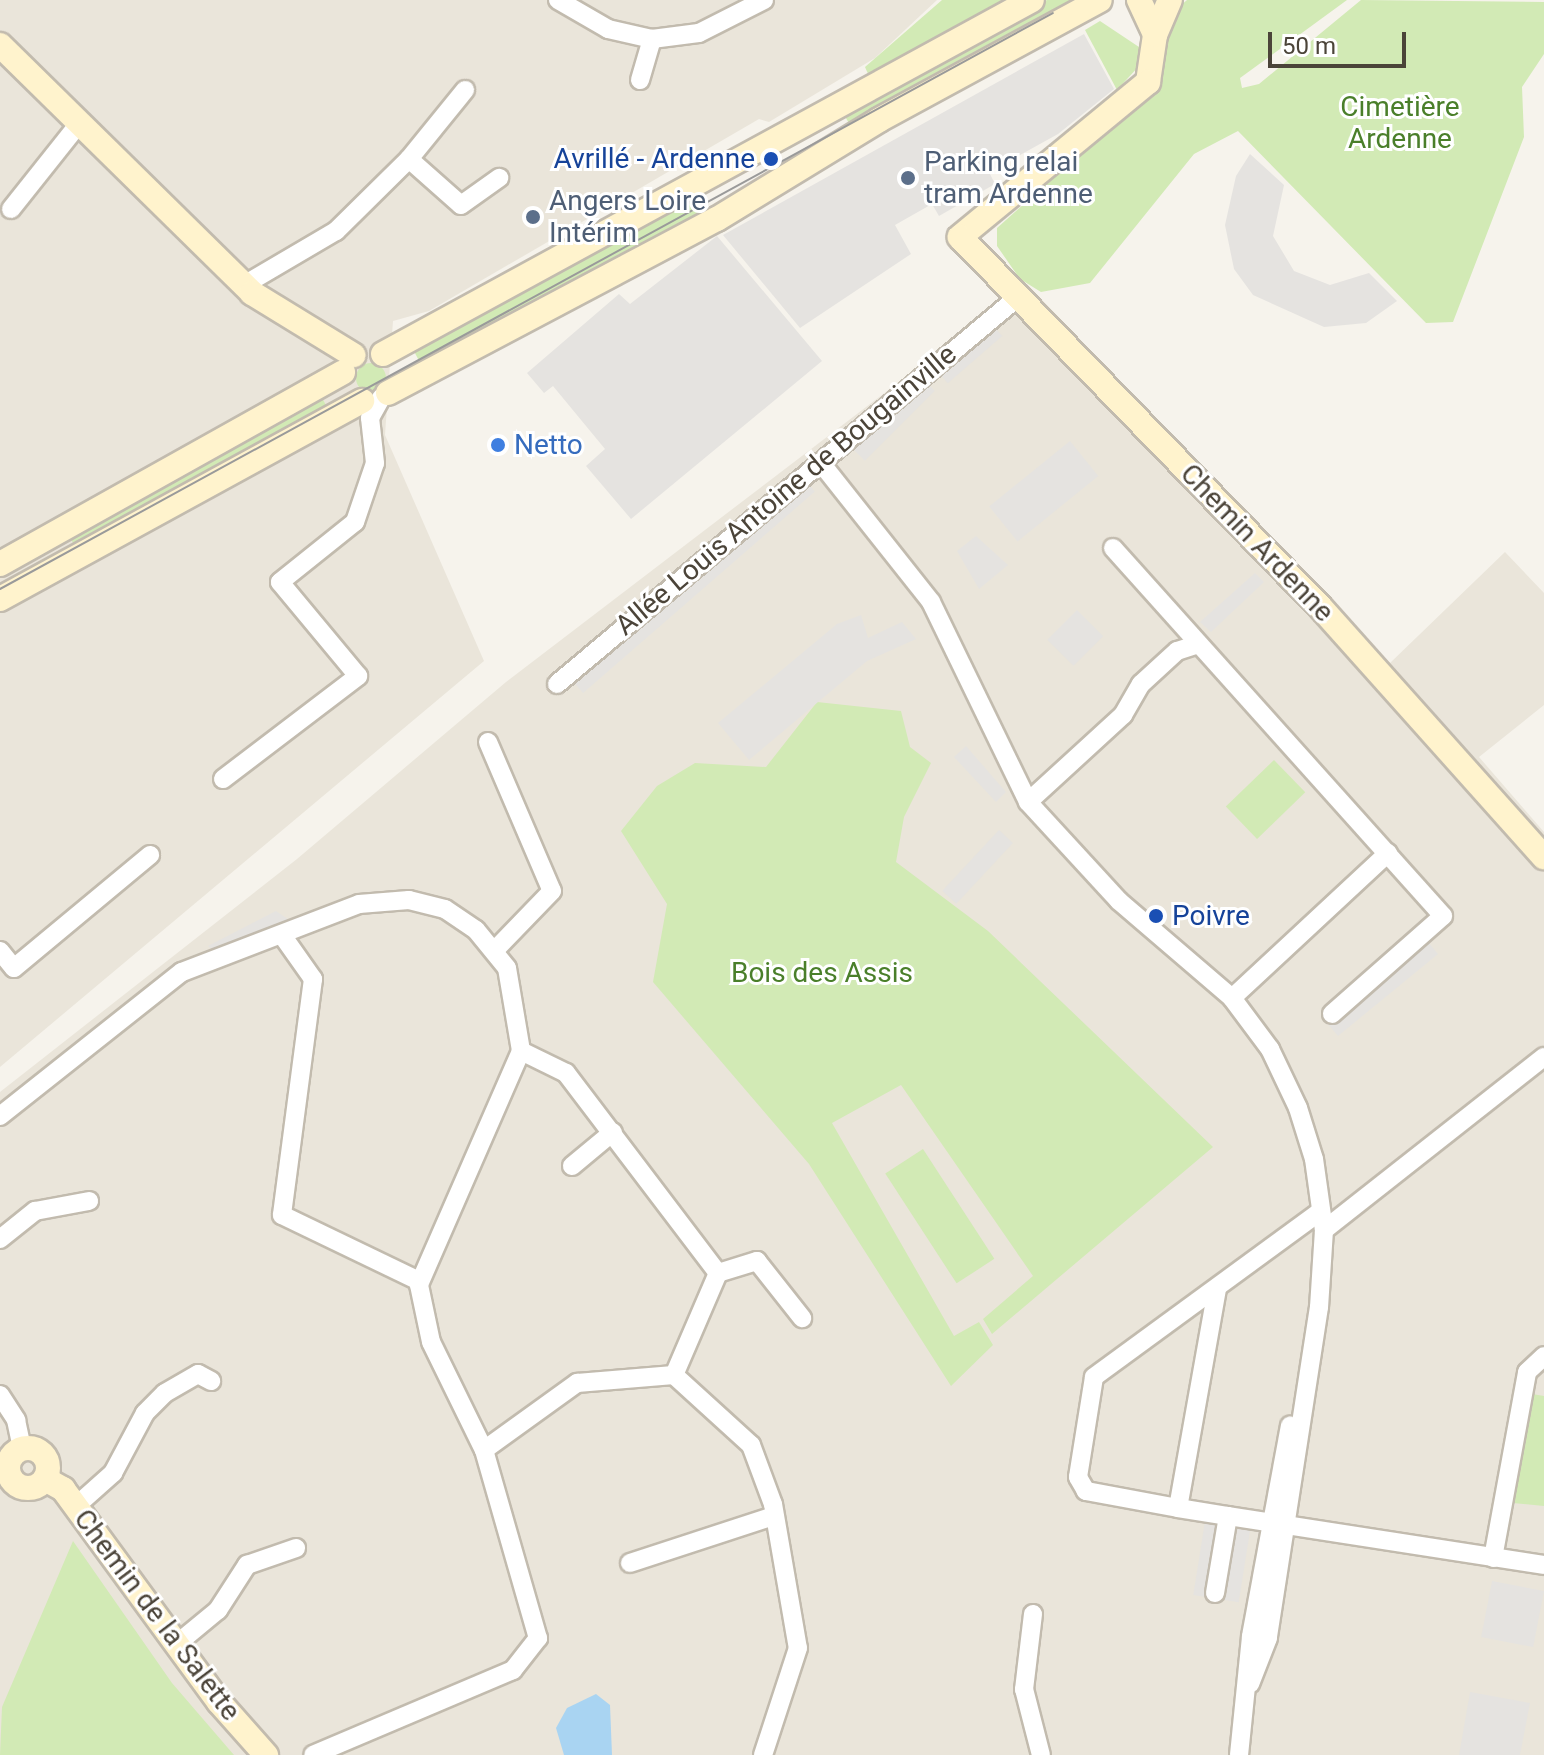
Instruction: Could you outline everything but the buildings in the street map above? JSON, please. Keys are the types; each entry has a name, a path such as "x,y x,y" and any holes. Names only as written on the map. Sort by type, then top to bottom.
{"main road":[{"path":"0,564 348,363 383,354 1032,0"},
{"path":"0,599 717,219 901,107 1100,0"},
{"path":"1139,0 1155,35"},
{"path":"1155,35 1170,0"},
{"name":"Chemin Ardenne","path":"1155,35 1155,64 1142,89 960,237 1343,632 1544,857"},
{"path":"0,45 81,121 244,285 348,363"},
{"path":"377,397 394,370 383,354"},
{"path":"348,363 346,388 377,397"},
{"path":"22,1448 45,1455 45,1479 26,1488 4,1473 22,1448"},
{"name":"Chemin de la Salette","path":"45,1479 76,1506 266,1755"}],"street":[{"path":"558,0 608,29 652,39 699,33 764,0"},
{"path":"640,80 652,39"},
{"path":"244,285 336,231 409,159 465,90"},
{"path":"11,209 81,121"},
{"path":"409,159 461,205 499,178"},
{"name":"Allée Louis Antoine de Bougainville","path":"557,684 1018,297"},
{"path":"223,779 358,676 280,582 355,522 375,463 370,418 377,397"},
{"path":"821,463 931,602 1028,802 1119,901 1232,998 1270,1049 1298,1108 1324,1230 1301,1405 1279,1525 1268,1638 1250,1684 1239,1755"},
{"path":"1113,548 1443,916 1332,1014"},
{"path":"1028,802 1123,715 1141,684 1177,651 1198,644"},
{"path":"488,742 552,891 496,949"},
{"path":"1232,998 1388,853"},
{"path":"0,951 14,968 150,855"},
{"path":"0,1116 169,981 359,904 409,900 462,917 496,949 516,992 521,1051 419,1281 431,1342 484,1450 537,1617 534,1651 513,1670 313,1755"},
{"path":"282,935 313,979 282,1215 419,1281"},
{"path":"521,1051 566,1073 718,1273"},
{"path":"1324,1230 1544,1057"},
{"path":"572,1166 613,1132"},
{"path":"0,1239 35,1211 89,1201"},
{"path":"1321,1211 1094,1377 1078,1477 1086,1491 1279,1525 1544,1565"},
{"path":"674,1375 718,1273 757,1261 802,1318"},
{"path":"1178,1508 1217,1289"},
{"path":"1493,1558 1527,1372 1544,1356"},
{"path":"76,1506 113,1473 145,1413 165,1393 198,1374 211,1381"},
{"path":"484,1450 577,1383 674,1375 751,1445 763,1463 798,1648 763,1755"},
{"path":"0,1395 22,1448"},
{"path":"630,1563 774,1516"},
{"path":"1215,1593 1228,1516"},
{"path":"178,1643 218,1610 247,1565 296,1548"},
{"path":"1033,1614 1024,1689 1041,1755"}],"shaded area":[{"path":"0,0 937,0 875,58 769,122 759,119 429,311 393,321 385,435 484,661 0,1067"},
{"name":"Parking relai tram Ardenne","path":"1084,34 1114,89 1058,134 989,172 995,184 939,216 932,204 895,225 911,254 800,328 723,235"},
{"path":"1250,154 1284,185 1273,236 1294,271 1330,285 1369,273 1397,301 1366,323 1324,327 1253,295 1234,269 1225,225 1236,176"},
{"path":"717,236 822,361 631,519 586,466 605,449 553,386 544,393 527,373 619,294 630,304"},
{"path":"1027,284 1390,663 1505,552 1544,593 1544,705 1479,757 1544,832 1544,1755 0,1755 0,1092 297,859 506,682"},
{"path":"989,321 1002,336 948,383 935,368"},
{"path":"922,378 935,391 865,461 852,448"},
{"path":"1070,441 1098,476 1017,541 989,506"},
{"path":"803,478 815,492 583,693 571,679"},
{"path":"976,536 1008,565 979,589 957,551"},
{"path":"1255,573 1264,582 1211,632 1200,622"},
{"path":"1077,610 1103,636 1073,666 1047,640"},
{"path":"861,615 868,638 902,622 916,639 867,661 749,760 718,723 837,624"},
{"path":"966,746 1006,792 996,802 954,757"},
{"path":"999,830 1013,843 956,904 942,891"},
{"path":"276,911 292,922 217,953 208,946"},
{"path":"1418,930 1438,954 1338,1036 1321,1016"},
{"path":"1205,1521 1250,1528 1239,1602 1193,1595"},
{"path":"1492,1581 1544,1591 1533,1647 1481,1637"},
{"path":"1470,1692 1530,1703 1520,1755 1459,1755"}],"green space":[{"path":"942,0 1016,0 869,76 865,67"},
{"path":"1047,0 1086,0 853,130 843,113"},
{"name":"Cimetière Ardenne","path":"1187,0 1347,0 1240,78 1242,88 1259,84 1361,0 1544,2 1544,54 1522,87 1524,137 1453,322 1426,323 1238,131 1194,154 1090,283 1041,292 1020,279 997,246 997,228 1157,85 1171,14"},
{"path":"1100,21 1139,47 1139,66 1117,90 1085,30"},
{"path":"699,193 708,210 420,363 411,346"},
{"path":"371,363 382,367 386,378 382,389 371,393 360,389 356,378 360,367"},
{"path":"322,398 328,409 76,549 70,538"},
{"name":"Bois des Assis","path":"817,702 901,711 910,747 931,763 904,817 896,862 988,931 1213,1147 992,1334 983,1319 1033,1276 901,1085 832,1123 954,1336 979,1322 993,1345 951,1386 809,1164 653,982 667,904 621,831 657,786 695,763 766,767"},
{"path":"1274,760 1305,792 1257,839 1226,807"},
{"path":"923,1149 994,1259 957,1283 885,1174"},
{"path":"1532,1394 1544,1396 1544,1506 1513,1503"},
{"path":"73,1541 172,1683 234,1755 0,1755 2,1707"}],"water":[{"path":"596,1694 610,1705 612,1755 564,1755 556,1728 567,1708"}],"tram line":[{"path":"0,589 1053,13"}],"place":[{"name":"Avrillé - Ardenne","path":"771,159"},
{"name":"Parking relai tram Ardenne","path":"908,178"},
{"name":"Angers Loire Intérim","path":"533,217"},
{"name":"Netto","path":"498,445"},
{"name":"Poivre","path":"1156,916"}]}
